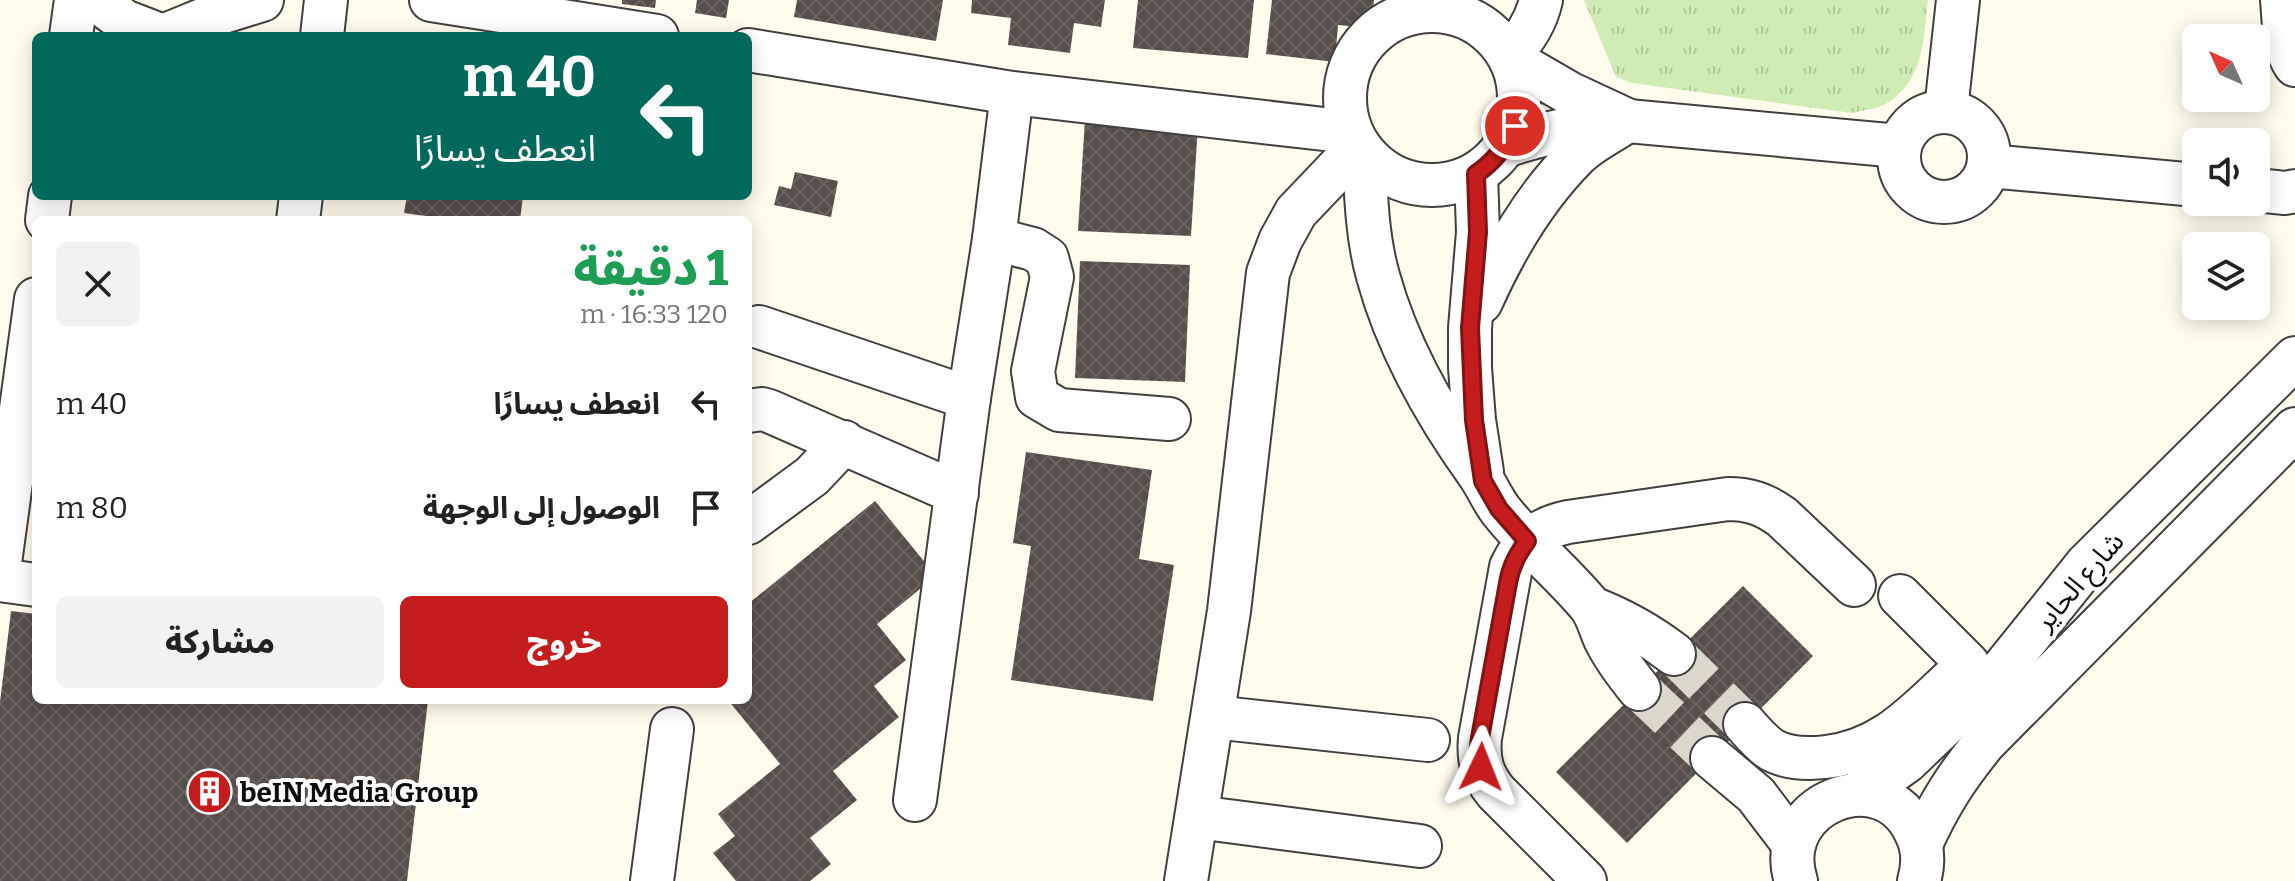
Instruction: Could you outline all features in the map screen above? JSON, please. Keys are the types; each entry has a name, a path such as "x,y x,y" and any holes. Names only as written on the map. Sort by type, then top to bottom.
{"street":[{"path":"72,32 76,0"},
{"path":"96,0 124,21 153,32"},
{"path":"173,32 262,0"},
{"path":"322,32 326,0"},
{"path":"431,0 632,32"},
{"path":"1511,57 1536,19 1541,0"},
{"path":"1946,110 1958,0"},
{"path":"2282,0 2285,31 2291,60 2295,65"},
{"path":"1628,121 1569,93 1511,57 1474,7 1428,10 1395,18 1368,37 1350,65 1344,98 1358,145 1377,275 1421,384 1499,509 1592,608 1605,639 1639,689"},
{"path":"752,51 1358,145 1397,179 1437,186 1545,133 1586,124 1628,121 1899,146"},
{"path":"1483,481 1474,420 1470,328 1478,232 1490,160 1515,126 1520,104 1519,82 1511,57"},
{"path":"915,800 1012,93"},
{"path":"1946,110 1971,119 1988,140 1989,166 1978,188 1958,201 1934,202 1913,191 1900,170 1899,146 1908,128 1925,114 1946,110"},
{"path":"1470,328 1497,266 1533,206 1579,153 1628,121"},
{"path":"1186,881 1229,611 1268,273 1280,241 1296,212 1358,145"},
{"path":"1989,166 2182,184"},
{"path":"2270,191 2295,191"},
{"path":"994,239 1033,249 1047,258 1052,277 1033,371 1037,397 1059,410 1169,419"},
{"path":"0,563 13,374 32,312"},
{"path":"759,327 969,398"},
{"name":"شارع الحاير","path":"1788,865 1800,829 1810,815 1831,800 1856,794 1907,761 2001,671 2087,564 2295,358"},
{"path":"752,410 769,411 957,493"},
{"name":"شارع الحاير","path":"1925,866 1935,814 1957,776 1985,742 2295,429"},
{"path":"752,520 812,476 844,442"},
{"path":"1585,881 1496,792 1481,767 1478,753 1511,567 1527,541 1539,531 1568,522 1742,499 1757,502 1782,517 1854,585"},
{"path":"0,580 32,584"},
{"path":"1900,596 1968,664"},
{"path":"1592,608 1622,619 1674,654"},
{"path":"1788,865 1765,805 1726,769 1757,736 1785,756 1814,759 1869,747 1894,733 1984,647 2021,632 2034,632"},
{"path":"1213,717 1428,740"},
{"path":"652,881 672,729"},
{"path":"1856,794 1880,798 1900,810 1911,822 1925,866"},
{"path":"1197,817 1420,846"}],"green space":[{"path":"1584,0 1928,0 1923,43 1910,81 1889,102 1852,113 1632,83 1616,77"}],"building":[{"path":"622,0 656,0 655,8 622,4"},
{"path":"697,0 729,0 726,18 695,13"},
{"path":"797,0 943,0 936,41 794,17"},
{"path":"972,0 1105,0 1101,27 1074,23 1070,53 1008,45 1011,18 971,13"},
{"path":"1138,0 1254,0 1248,58 1133,48"},
{"path":"1272,0 1374,0 1371,28 1338,25 1335,62 1266,54"},
{"path":"1085,119 1198,125 1191,236 1078,231"},
{"path":"795,172 838,181 831,217 774,205 779,186 791,189"},
{"path":"406,200 522,200 520,216 426,216 404,213"},
{"path":"1080,261 1190,265 1185,382 1075,378"},
{"path":"1026,452 1152,470 1139,559 1174,565 1153,701 1011,680 1031,546 1013,543"},
{"path":"875,501 936,576 877,624 906,660 874,686 899,717 833,771 857,800 810,838 831,864 810,881 736,881 713,853 735,836 718,814 780,764 731,704 752,704 752,601"},
{"path":"1743,586 1813,656 1627,843 1556,772"},
{"name":"beIN Media Group","path":"11,611 32,614 32,704 428,704 407,881 0,881 0,702"}],"tunnel":[{"path":"1674,654 1745,724"},
{"path":"1639,689 1712,758"}],"place":[{"name":"beIN Media Group","path":"209,792"}],"route":[{"path":"1481,767 1478,753 1480,738 1511,567 1527,541 1499,509 1483,481 1474,420 1470,328 1477,263 1476,174 1492,162 1515,126"}]}
